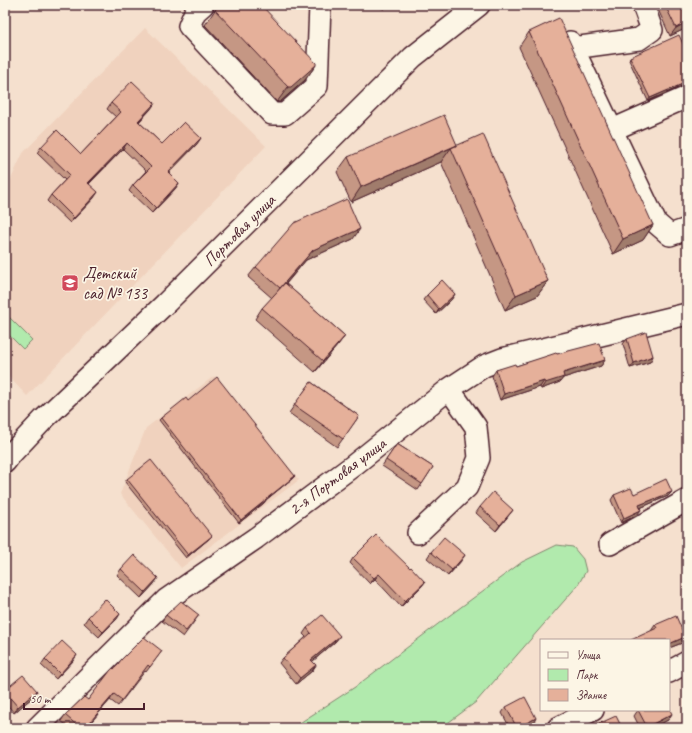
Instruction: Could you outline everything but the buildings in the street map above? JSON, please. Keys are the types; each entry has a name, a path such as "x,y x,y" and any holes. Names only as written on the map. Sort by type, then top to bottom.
{"street":[{"path":"203,5 195,12 189,26 272,114 285,114 317,86 320,5"},
{"name":"Портовая улица","path":"5,462 44,419 165,304 413,57 479,5"},
{"path":"643,5 652,30 639,39 569,41 656,223 670,235 687,229"},
{"path":"612,130 687,97"},
{"name":"2-я Портовая улица","path":"37,728 166,600 256,538 354,464 449,389 484,366 502,359 687,314"},
{"path":"418,533 467,487 479,458 476,427 449,389"},
{"path":"610,544 687,500"},
{"path":"670,671 687,662"},
{"path":"558,728 591,711"}],"shaded area":[{"name":"Детский сад № 133","path":"145,28 266,146 27,396 5,373 5,192 23,153"},
{"path":"214,376 299,480 181,568 120,494 146,428"}],"green space":[{"path":"5,313 32,340 23,349 5,331"},
{"path":"557,545 573,547 583,559 586,571 578,585 476,702 441,728 292,728 355,687 522,562"}],"place":[{"name":"Детский сад № 133","path":"70,283"}]}
